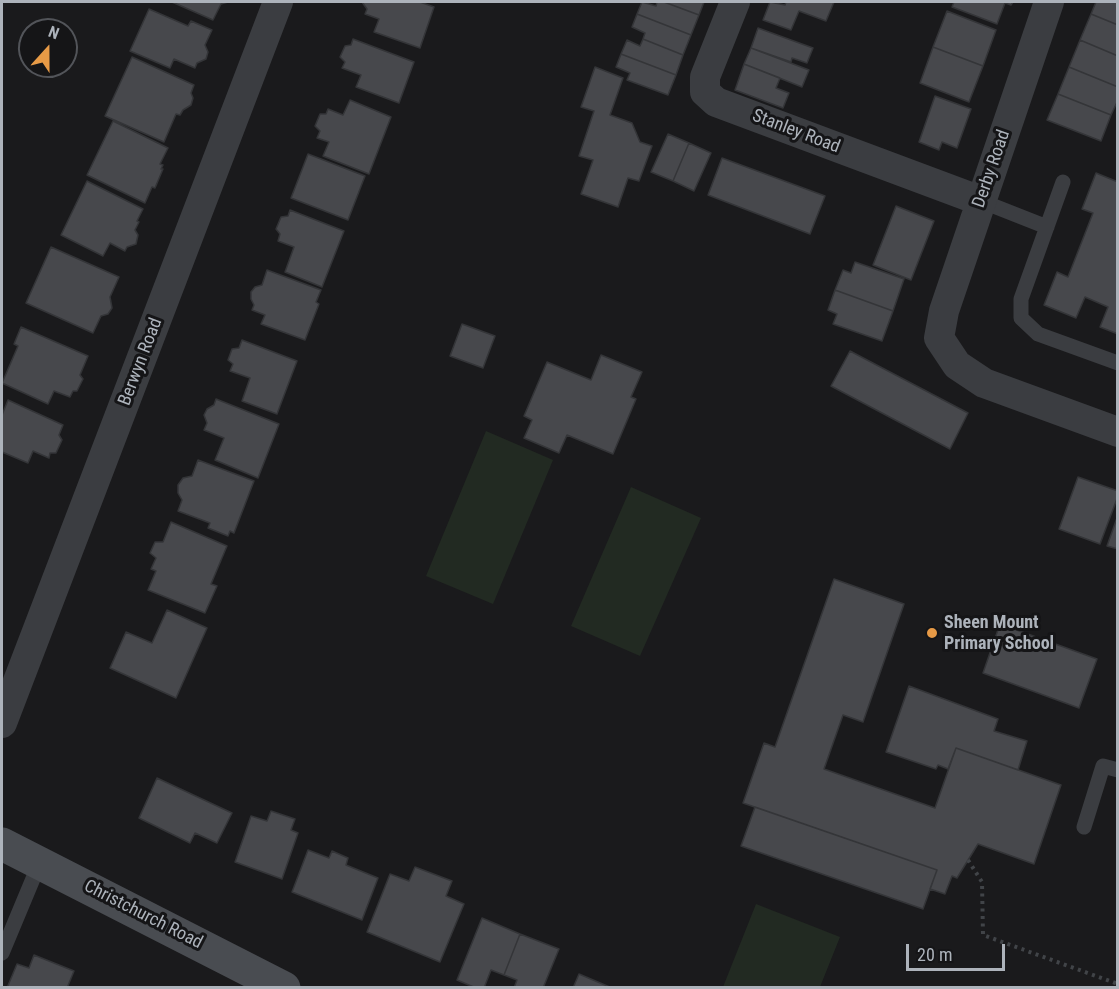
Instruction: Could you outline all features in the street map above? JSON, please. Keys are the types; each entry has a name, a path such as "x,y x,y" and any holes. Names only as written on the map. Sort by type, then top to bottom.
{"street":[{"name":"Berwyn Road","path":"2,723 278,2"},
{"name":"Stanley Road","path":"735,2 705,77 705,92 716,102 981,201"},
{"name":"Derby Road","path":"1049,2 944,311 939,338 957,365 984,383 1111,430"},
{"name":"Christchurch Road","path":"2,844 284,987"}],"lane":[{"path":"1063,183 1021,299 1021,318 1038,334 1118,363"},
{"path":"981,201 1047,227"},
{"path":"1084,826 1103,765 1118,770"},
{"path":"2,953 40,862"}],"path":[{"path":"968,860 982,882 983,935 1118,984"}],"shaded area":[{"path":"486,431 553,460 493,604 426,576"},
{"path":"631,487 701,518 640,656 571,626"},
{"path":"756,904 840,937 820,987 723,987"}],"building":[{"path":"172,2 228,2 221,4 213,20"},
{"path":"362,2 420,2 434,7 420,48 374,32 379,19 365,14 367,9"},
{"path":"642,2 656,6 657,2 664,2 699,15 691,35 637,14"},
{"path":"664,2 704,2 699,15"},
{"path":"770,2 785,5 786,2 834,2 826,21 799,11 791,30 763,20"},
{"path":"954,2 1013,2 1011,5 1005,3 997,24 952,7"},
{"path":"1096,2 1118,2 1118,25 1091,14"},
{"path":"149,9 188,26 191,21 212,30 205,45 208,52 206,59 197,63 195,68 174,59 170,68 130,51"},
{"path":"947,11 996,30 983,66 933,47"},
{"path":"637,14 691,35 683,55 643,39 645,33 632,27"},
{"path":"1091,14 1118,25 1118,56 1080,40"},
{"path":"758,28 813,48 807,63 792,58 791,62 751,48"},
{"path":"353,39 414,62 399,103 356,87 361,75 342,68 345,62 340,57 345,46 351,45"},
{"path":"643,39 683,55 676,75 621,54 627,40 640,46"},
{"path":"1080,40 1118,56 1118,87 1069,67"},
{"path":"933,47 983,66 969,102 920,83"},
{"path":"751,48 809,70 802,87 744,64"},
{"path":"621,54 676,75 668,95 627,80 630,73 616,67"},
{"path":"132,57 194,85 191,105 180,115 176,114 164,142 105,116"},
{"path":"744,64 780,78 776,88 789,93 783,108 735,90"},
{"path":"595,67 623,78 610,115 632,123 640,142 652,146 639,181 628,178 618,207 581,194 593,160 579,156 594,111 581,107"},
{"path":"1069,67 1118,87 1118,100 1111,115 1058,94"},
{"path":"1058,94 1111,115 1101,141 1047,120"},
{"path":"935,96 971,109 957,148 942,142 939,150 919,142"},
{"path":"350,100 391,117 369,174 323,156 329,142 317,138 320,131 315,126 320,114 326,114 328,109 343,115"},
{"path":"113,121 168,148 160,164 163,165 161,169 163,169 155,188 152,187 145,203 87,175"},
{"path":"668,134 689,143 673,181 651,172"},
{"path":"689,143 711,153 694,191 673,181"},
{"path":"308,154 365,176 348,220 291,198"},
{"path":"722,158 825,196 810,234 708,195"},
{"path":"1096,173 1118,182 1118,334 1100,327 1108,307 1085,297 1076,318 1044,305 1057,272 1068,277 1093,213 1082,209"},
{"path":"87,181 143,209 135,230 138,235 136,244 127,247 125,251 110,243 103,256 61,235"},
{"path":"896,206 934,221 911,280 873,265"},
{"path":"290,210 344,231 322,287 285,272 294,247 278,241 280,234 276,229 281,217 288,216"},
{"path":"51,247 119,277 110,297 112,308 108,314 101,316 93,333 26,303"},
{"path":"855,262 904,279 893,311 835,290 843,270 851,273"},
{"path":"267,270 321,290 316,302 319,304 305,340 261,324 265,315 252,310 254,305 251,292 255,287 262,285"},
{"path":"835,290 893,311 882,341 833,324 837,314 828,310"},
{"path":"462,324 495,336 483,368 450,356"},
{"path":"21,327 88,356 80,375 83,379 77,391 73,391 70,397 54,391 48,404 2,383 18,346 14,344"},
{"path":"242,340 297,361 277,414 242,401 250,378 230,371 233,364 228,360 232,349 239,348"},
{"path":"850,351 968,413 950,449 831,386"},
{"path":"601,355 642,372 631,397 636,399 613,454 567,435 559,453 524,438 532,420 524,416 547,362 591,380"},
{"path":"216,399 279,424 258,478 215,460 224,438 204,430 207,423 204,415 207,409 214,405"},
{"path":"8,400 63,425 59,435 62,440 56,453 50,453 49,458 33,451 28,463 2,452 2,415"},
{"path":"198,460 254,481 234,533 230,531 228,536 208,528 210,523 178,511 182,500 178,493 178,485 183,478 192,476"},
{"path":"1078,477 1118,491 1100,544 1059,529"},
{"path":"1118,515 1118,549 1107,546"},
{"path":"171,522 227,546 211,584 217,586 205,613 148,590 156,571 151,569 156,558 150,553 155,542 163,542"},
{"path":"834,579 904,604 863,722 843,715 824,769 935,808 956,748 1061,785 1034,864 978,844 957,878 952,876 945,894 930,889 937,870 743,803 764,743 775,747"},
{"path":"167,610 207,628 176,698 110,668 126,632 152,643"},
{"path":"1000,624 1097,659 1079,708 983,673"},
{"path":"909,686 998,719 994,731 1027,741 1018,770 956,748 948,769 938,765 936,769 886,752"},
{"path":"157,778 232,813 217,843 195,833 190,843 139,818"},
{"path":"755,807 937,870 923,909 741,846"},
{"path":"271,811 295,819 291,830 298,833 282,879 235,862 251,816 267,821"},
{"path":"308,850 329,858 332,851 348,858 346,865 378,878 362,920 292,892"},
{"path":"415,867 452,881 446,896 464,904 440,962 367,932 390,874 409,881"},
{"path":"482,918 520,934 504,975 491,970 484,988 476,988 457,980"},
{"path":"520,934 559,949 543,988 514,988 517,980 504,975"},
{"path":"34,955 74,971 67,988 7,988 17,964 29,968"},
{"path":"579,974 612,988 573,988"}],"place":[{"name":"Sheen Mount Primary School","path":"932,633"}]}
